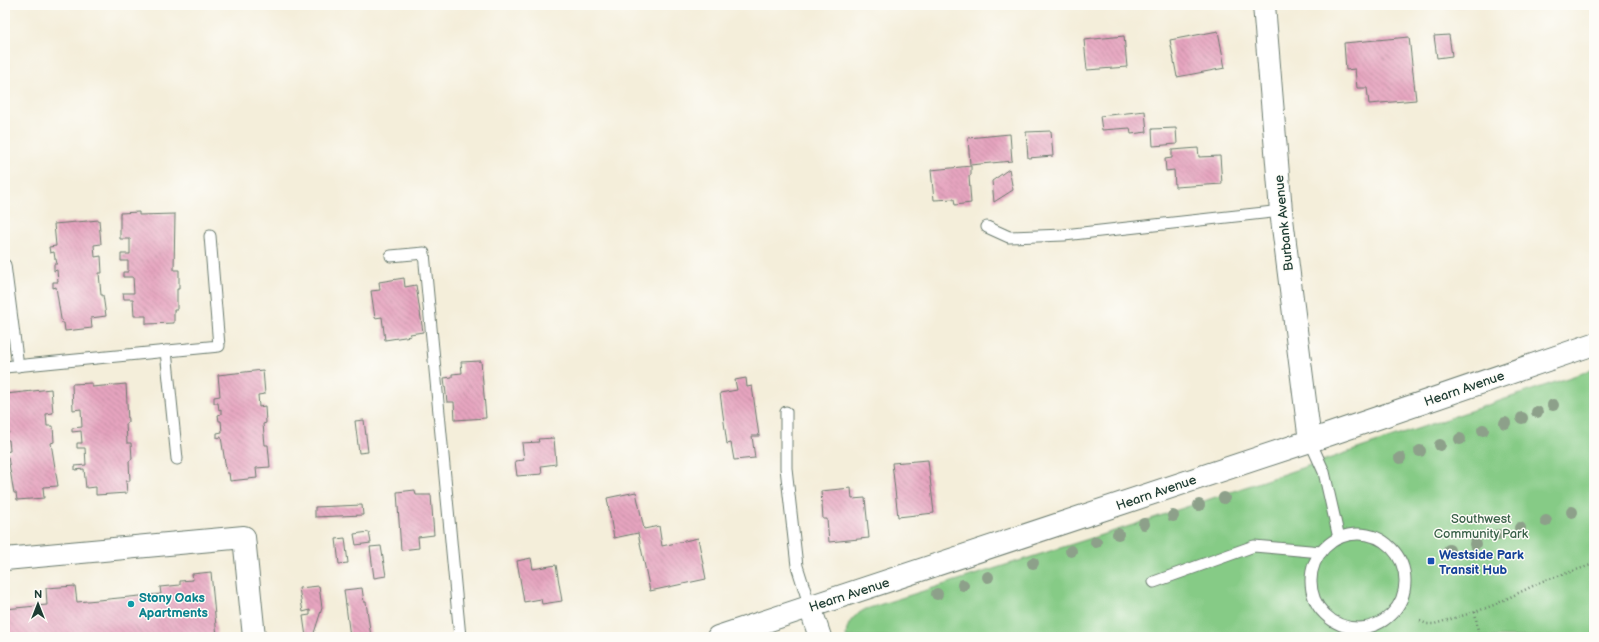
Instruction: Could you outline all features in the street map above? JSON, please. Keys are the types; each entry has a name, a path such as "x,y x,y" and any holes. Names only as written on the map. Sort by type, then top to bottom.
{"main road":[{"name":"Burbank Avenue","path":"1264,5 1281,211 1310,441"},
{"name":"Hearn Avenue","path":"718,637 1310,441 1594,344"},
{"path":"5,559 244,537 254,637"},
{"path":"810,607 820,637"}],"lane":[{"path":"987,227 1009,237 1064,235 1281,211"},
{"path":"5,367 220,346 210,236"},
{"path":"391,256 424,253 460,637"},
{"path":"5,265 18,366"},
{"path":"166,351 178,459"},
{"path":"786,412 786,468 797,566 810,607"},
{"path":"1310,441 1324,472 1339,538"},
{"path":"1351,534 1363,534 1374,537 1388,544 1398,556 1404,571 1405,586 1401,601 1392,614 1379,623 1364,627 1348,627 1334,620 1322,610 1314,596 1311,581 1314,566 1321,552 1329,544 1339,538 1351,534"},
{"path":"1154,582 1254,546 1321,552"}],"path":[{"path":"1420,621 1426,624 1434,624 1475,612 1494,605 1543,580 1594,564"},
{"path":"1475,612 1479,637"}],"green space":[{"name":"Southwest Community Park","path":"1594,369 1594,637 846,637 849,624 858,614 866,609 1133,525"}],"building":[{"path":"1426,5 1466,6 1439,8 1439,6 1426,7"},
{"path":"1218,31 1225,68 1177,77 1170,40"},
{"path":"1449,35 1452,56 1437,58 1434,36"},
{"path":"1124,36 1127,67 1087,70 1084,40"},
{"path":"1409,37 1416,100 1369,104 1367,88 1357,88 1355,69 1346,70 1344,43"},
{"path":"1145,111 1147,132 1131,134 1130,128 1102,130 1100,116"},
{"path":"1176,128 1177,144 1153,146 1152,129"},
{"path":"1051,131 1053,156 1028,158 1026,132"},
{"path":"1010,134 1012,161 970,165 968,138"},
{"path":"1198,148 1199,157 1220,156 1222,184 1175,187 1174,170 1166,171 1165,159 1172,158 1172,150"},
{"path":"971,166 971,175 969,176 971,203 955,205 954,199 934,200 931,170"},
{"path":"1009,169 1013,190 994,202 992,181"},
{"path":"139,212 139,215 175,214 174,270 179,270 179,289 177,289 177,310 174,310 174,323 146,324 146,316 134,316 133,299 124,299 123,293 134,293 133,277 123,277 123,272 128,272 128,261 121,261 121,254 130,254 130,239 120,239 120,213"},
{"path":"99,220 101,244 94,245 95,257 101,256 102,273 99,273 101,295 103,295 106,316 91,318 92,328 65,331 64,323 62,323 61,319 56,287 53,288 53,282 58,282 57,270 54,271 54,264 57,264 56,259 54,252 50,253 49,247 56,246 54,224"},
{"path":"404,278 405,287 416,285 423,332 410,334 411,336 385,340 382,317 375,318 371,291 380,290 379,282"},
{"path":"481,361 486,418 455,420 454,402 447,402 444,378 452,377 452,374 462,373 461,362"},
{"path":"263,370 265,394 258,395 259,407 265,406 266,423 263,424 265,445 268,445 270,467 256,468 257,478 230,481 229,473 227,473 226,469 221,437 217,438 217,433 222,432 221,421 219,421 218,415 221,414 221,409 219,410 218,403 214,403 214,397 220,396 218,375"},
{"path":"746,378 747,387 752,386 759,436 752,436 755,458 734,460 731,443 727,444 720,393 737,390 735,380"},
{"path":"92,383 92,387 126,384 128,422 126,423 127,443 131,443 132,459 129,461 130,481 126,481 127,493 96,495 96,487 86,488 84,469 75,470 75,466 86,465 85,448 77,448 77,443 82,443 81,431 72,432 72,428 82,427 81,409 73,410 72,384"},
{"path":"51,389 53,413 46,414 47,426 53,426 54,442 51,443 58,486 43,487 44,498 17,500 16,493 14,493 8,457 5,457 5,452 10,451 9,440 6,440 6,433 9,433 5,422 5,416 8,416 6,394"},
{"path":"364,420 368,452 359,453 355,421"},
{"path":"554,438 556,464 541,466 542,474 517,476 515,461 524,460 522,443 539,442 538,439"},
{"path":"928,460 934,513 898,517 892,463"},
{"path":"851,488 852,499 865,498 869,538 829,542 827,519 823,519 821,491"},
{"path":"415,490 416,495 431,495 434,535 418,537 419,548 401,550 397,492"},
{"path":"636,492 644,529 659,526 662,546 698,538 706,579 650,591 638,533 614,538 607,498"},
{"path":"362,505 363,515 315,517 315,507"},
{"path":"369,532 371,543 356,545 354,534"},
{"path":"345,538 348,563 339,564 336,539"},
{"path":"381,546 386,576 374,578 370,547"},
{"path":"531,558 533,569 556,565 562,601 542,604 541,599 524,602 517,561"},
{"name":"Stony Oaks Apartments","path":"211,572 217,637 5,637 5,609 47,605 46,588 75,586 77,602 161,594 160,587 180,585 180,581 193,580 192,574"},
{"path":"319,586 322,608 314,633 306,637 303,616 310,615 310,610 303,612 299,588"},
{"path":"362,588 364,602 366,602 371,637 350,637 344,590"}],"place":[{"name":"Westside Park Transit Hub","path":"1431,561"},
{"name":"Stony Oaks Apartments","path":"131,604"}]}
